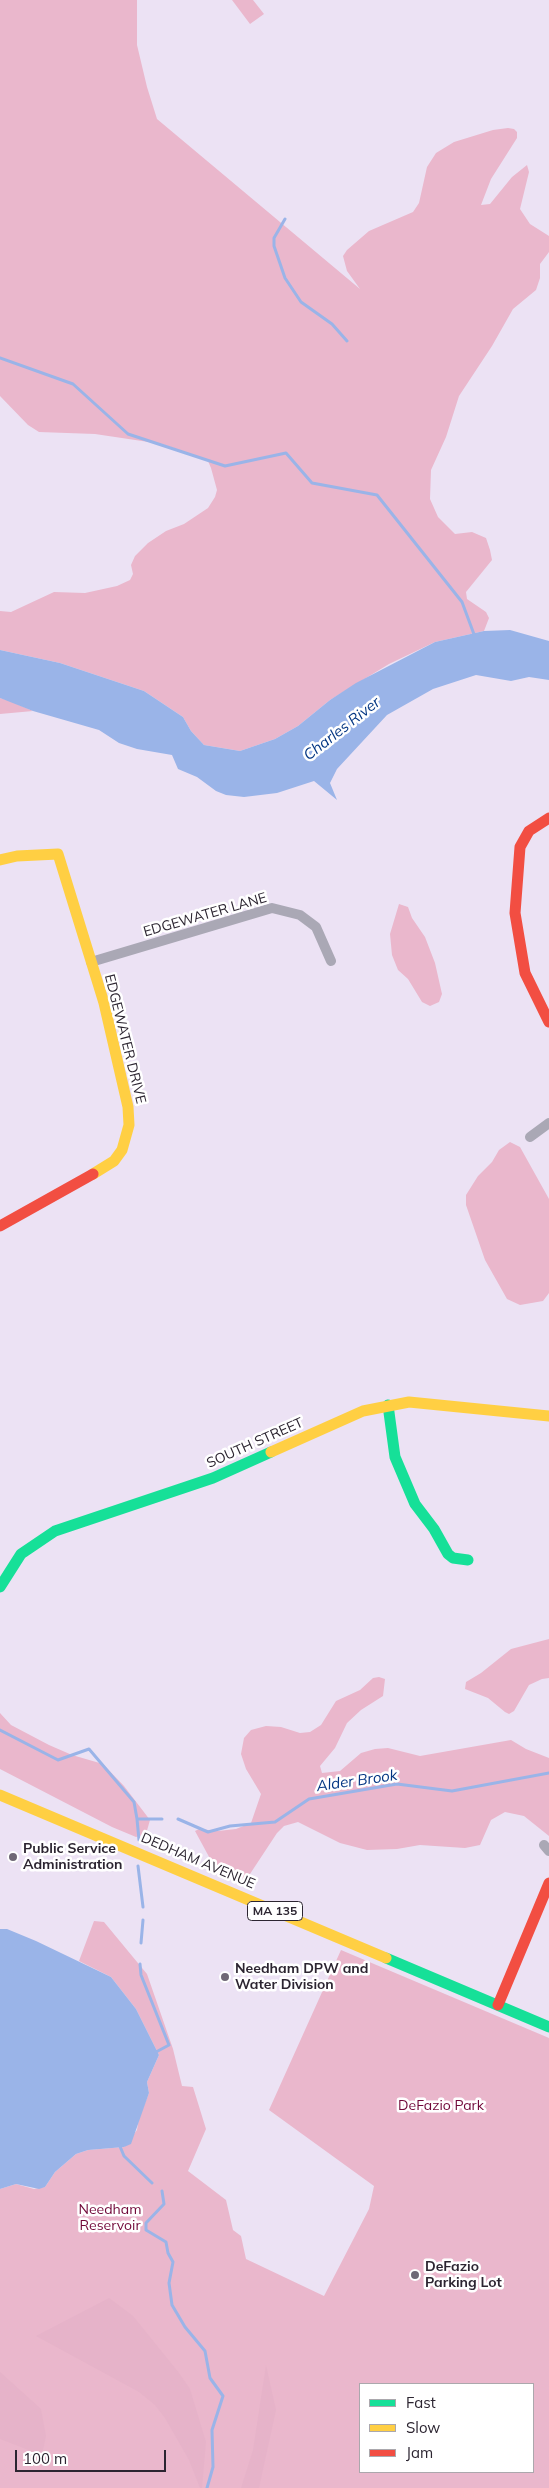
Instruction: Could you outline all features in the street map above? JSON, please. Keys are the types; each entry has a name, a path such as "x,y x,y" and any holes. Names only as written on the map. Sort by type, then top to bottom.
{"street":[{"path":"549,818 532,828 522,841 517,859 515,913 525,973 549,1022"},
{"name":"EDGEWATER DRIVE","path":"0,860 17,856 58,854 104,1003 128,1107 129,1125 122,1150 114,1161 80,1183 0,1226"},
{"name":"EDGEWATER LANE","path":"91,962 272,908 300,915 316,927 331,961"},
{"path":"530,1137 549,1123"},
{"name":"SOUTH STREET","path":"0,1587 20,1554 60,1529 213,1478 363,1411 409,1402 435,1403 549,1416"},
{"path":"388,1405 395,1457 415,1504 434,1529 448,1554 453,1558 468,1560"},
{"name":"DEDHAM AVENUE","path":"0,1795 549,2027"},
{"path":"498,2005 549,1883"}],"green space":[{"path":"0,0 137,0 137,45 157,119 360,289 347,271 343,256 347,250 369,231 413,212 419,203 427,167 436,153 454,142 493,130 508,128 514,129 517,132 517,138 491,179 481,205 490,204 512,177 527,165 529,172 520,209 530,224 549,236 549,252 540,264 540,278 536,290 513,309 492,346 459,396 446,437 431,470 430,499 438,517 455,534 472,532 486,538 490,550 492,560 466,592 467,599 486,612 489,618 484,631 435,642 389,664 330,700 298,726 275,739 240,751 204,745 191,731 183,717 144,691 60,663 0,650 0,611 11,612 54,592 85,593 117,586 130,580 133,574 131,565 135,556 148,543 166,531 184,524 208,508 217,490 208,461 202,458 162,444 95,434 39,432 28,425 0,396"},
{"path":"232,0 253,0 264,14 250,24"},
{"path":"0,698 10,701 33,711 0,714"},
{"path":"399,904 408,907 412,918 425,937 435,963 442,994 439,1002 430,1006 422,1002 408,979 398,970 392,955 390,934"},
{"path":"510,1142 520,1147 549,1199 549,1293 543,1301 520,1305 507,1299 485,1260 466,1205 466,1195 478,1176 492,1162 499,1150"},
{"path":"549,1639 549,1678 529,1685 514,1711 509,1714 488,1698 465,1689 466,1682 481,1673 511,1649"},
{"path":"373,1678 385,1679 383,1696 361,1710 347,1723 335,1748 320,1766 322,1773 340,1771 361,1753 375,1749 388,1748 420,1756 511,1740 526,1749 549,1758 549,1836 524,1816 505,1812 491,1820 480,1845 465,1848 420,1845 397,1849 367,1850 340,1843 298,1822 284,1826 277,1833 248,1877 235,1880 214,1866 195,1831 199,1829 218,1831 236,1829 251,1823 261,1794 246,1769 241,1754 244,1738 251,1730 266,1726 281,1727 300,1733 310,1732 321,1725 336,1701 360,1690"},
{"path":"0,1713 11,1725 49,1745 72,1755 103,1764 124,1786 150,1820 146,1834 136,1837 112,1827 0,1769"},
{"name":"DeFazio Park","path":"94,1921 104,1922 147,1974 173,2049 182,2086 193,2087 206,2129 188,2171 226,2200 233,2230 241,2236 246,2259 324,2296 369,2209 374,2186 269,2110 341,1950 549,2038 549,2488 0,2488 0,2189 16,2184 34,2189 45,2187 55,2172 76,2154 88,2150 124,2147 137,2130 139,2118 149,2093 147,2082 159,2055 136,2009 111,1977 79,1961"}],"shaded area":[{"path":"109,2298 133,2316 190,2389 206,2442 202,2488 200,2488 189,2460 165,2418 155,2405 139,2392 36,2336"},
{"path":"266,2365 276,2410 259,2488 241,2488 253,2450"},
{"path":"0,2372 41,2409 46,2436 43,2450 39,2454 0,2439"}],"water":[{"name":"Charles River","path":"510,630 549,641 549,680 529,677 511,681 476,675 433,689 387,715 337,769 330,783 337,800 314,781 277,793 244,797 226,795 216,791 197,777 178,769 172,755 137,749 119,743 99,730 33,711 0,698 0,650 60,663 144,691 183,717 191,731 204,745 240,751 275,739 298,726 330,700 356,683 435,642 484,631"},
{"name":"Needham Reservoir","path":"0,1929 7,1929 36,1941 111,1977 136,2009 159,2055 147,2082 149,2093 131,2144 124,2147 88,2150 76,2154 55,2172 45,2187 39,2189 16,2184 0,2189"}],"waterway":[{"path":"285,219 274,238 274,246 285,278 301,302 332,324 347,341"},
{"path":"0,358 73,384 128,434 225,466 286,453 312,483 377,495 462,602 475,637"},
{"name":"Alder Brook","path":"0,1730 58,1760 89,1749 134,1802 137,1819 162,1819"},
{"name":"Alder Brook","path":"178,1819 208,1832 230,1826 275,1822 309,1799 397,1784 452,1791 549,1773"},
{"path":"137,1819 139,1840"},
{"path":"138,1866 143,1907"},
{"path":"141,1943 143,1920"},
{"path":"140,1964 141,1975 169,2045 156,2052"},
{"path":"119,2144 124,2156 152,2183"},
{"path":"162,2191 164,2204 146,2223 146,2230 166,2242 168,2253 173,2262 169,2283 172,2305 185,2327 205,2351 210,2378 223,2396 212,2430 213,2467 207,2488"}],"traffic: fast":[{"path":"388,1405 395,1457 415,1504 434,1529 448,1554 453,1558 468,1560"},
{"path":"0,1587 21,1554 55,1531 213,1478 271,1452"},
{"path":"386,1958 549,2027"}],"traffic: slow":[{"path":"0,860 17,856 58,854 104,1003 128,1107 129,1125 122,1150 114,1161 93,1174"},
{"path":"271,1452 363,1411 409,1402 549,1416"},
{"path":"0,1795 386,1958"}],"traffic: jam":[{"path":"549,818 529,831 520,847 515,913 525,973 549,1022"},
{"path":"0,1226 93,1174"},
{"path":"498,2005 549,1883"}],"place":[{"name":"Public Service Administration","path":"13,1857"},
{"name":"Needham DPW and Water Division","path":"225,1977"},
{"name":"DeFazio Parking Lot","path":"415,2275"}]}
